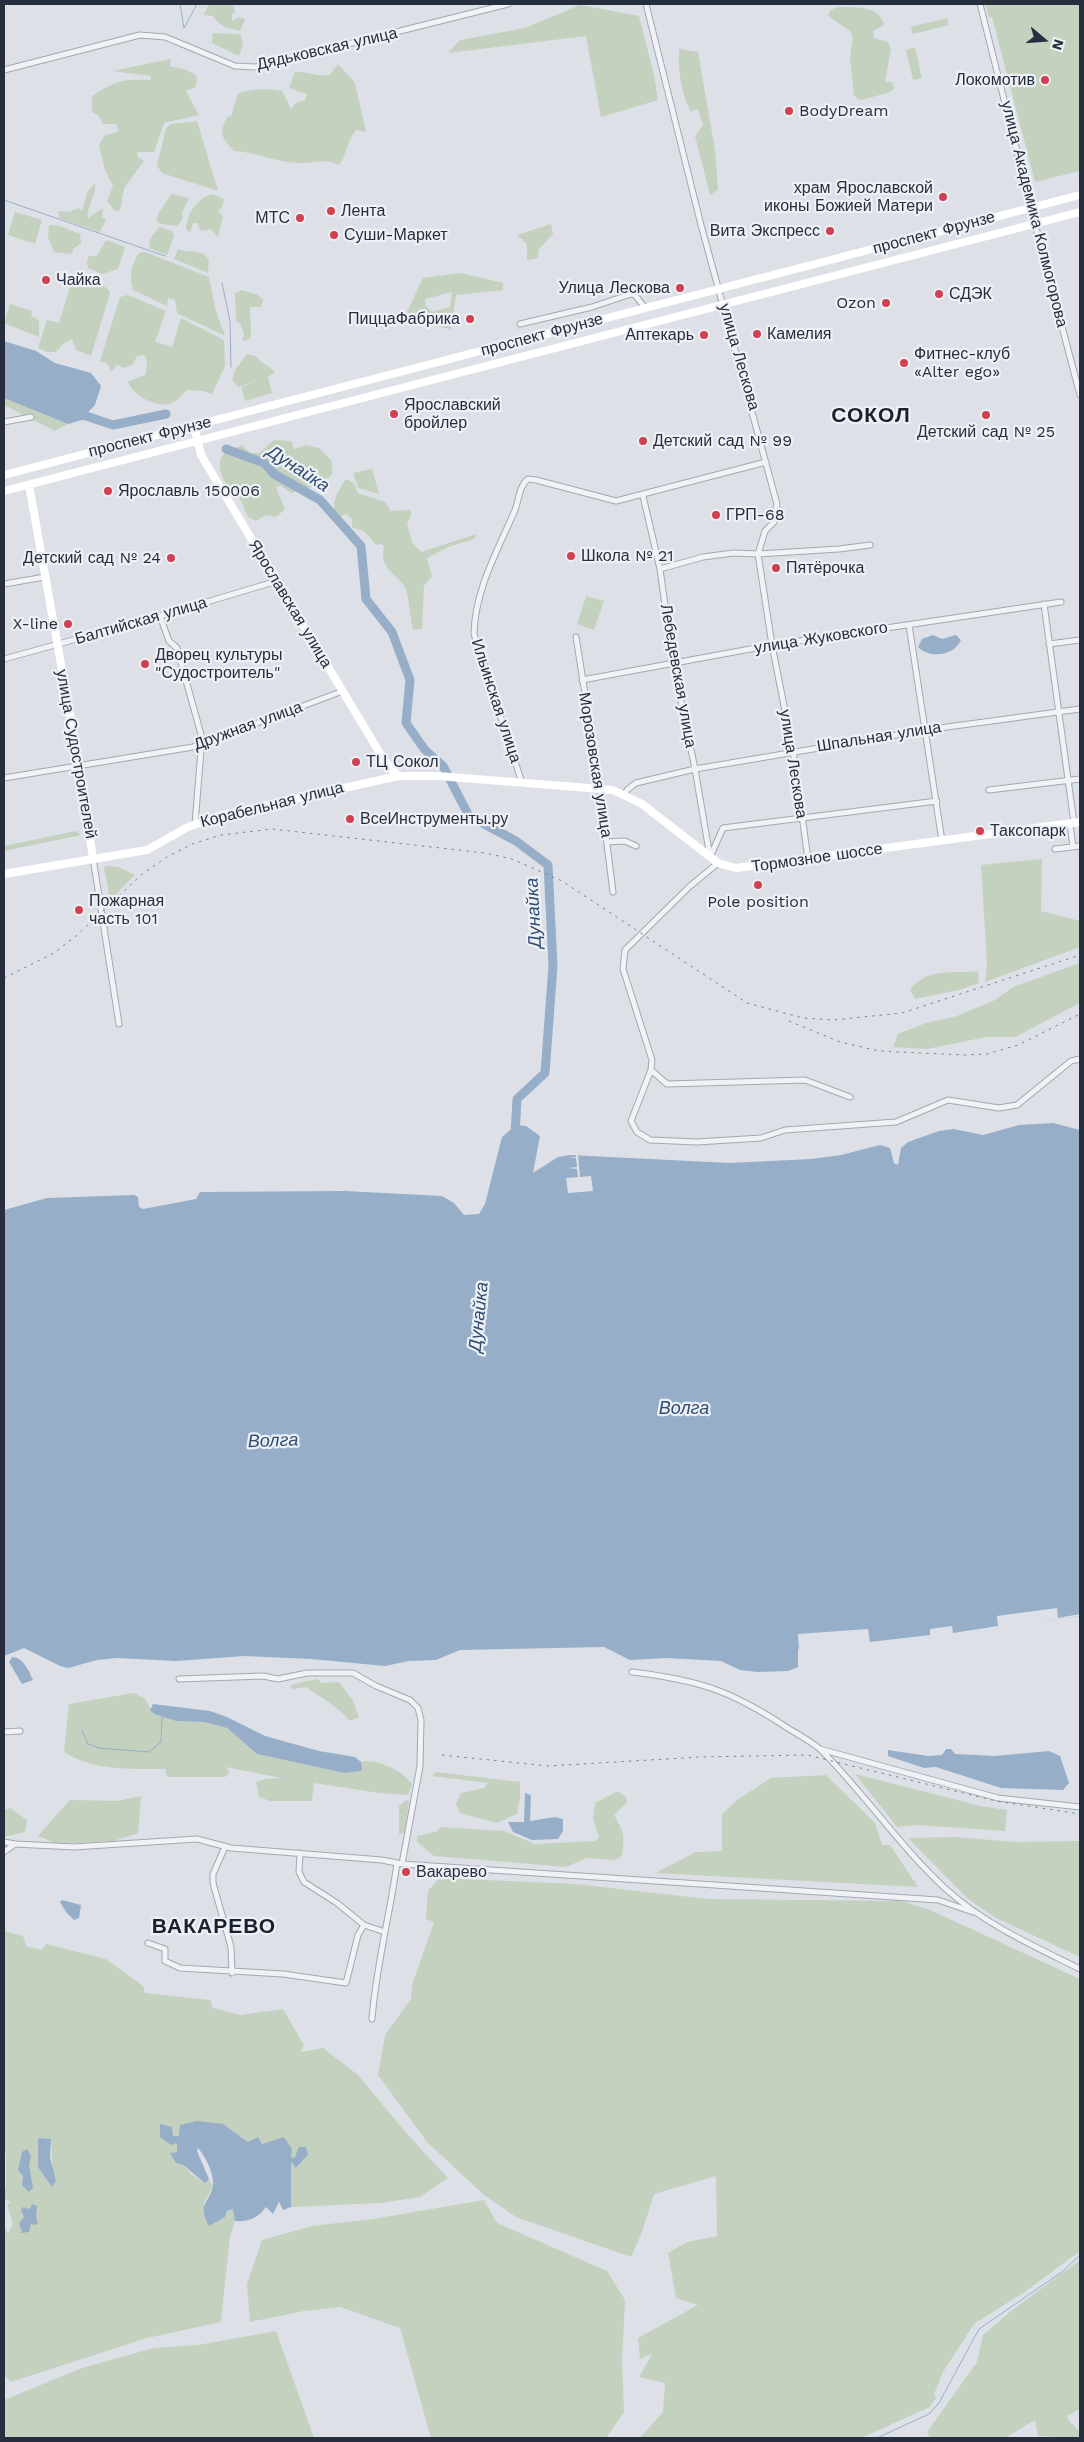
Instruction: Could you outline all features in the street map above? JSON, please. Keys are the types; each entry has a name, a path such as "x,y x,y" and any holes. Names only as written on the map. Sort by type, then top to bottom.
{"main road":[{"name":"проспект Фрунзе","path":"4,475 1080,194"},
{"name":"улица Академика Колмогорова","path":"1031,207 1035,224"},
{"name":"проспект Фрунзе","path":"4,492 1080,212"},
{"name":"Ярославская улица","path":"194,425 201,455 384,760 398,776"},
{"name":"улица Судостроителей","path":"29,485 79,765 93,858"},
{"name":"Тормозное шоссе","path":"398,776 438,776 599,787 625,794 642,804 710,858 718,863 736,868 749,868 808,858 1075,823"},
{"name":"Корабельная улица","path":"4,874 154,848 195,824 252,807 398,776"}],"street":[{"name":"Дядьковская улица","path":"4,70 140,35 165,37 235,66 256,67 508,4"},
{"name":"улица Лескова","path":"646,4 777,504 774,522 766,531 758,554 772,645 793,751 808,858"},
{"name":"улица Академика Колмогорова","path":"980,4 1031,207"},
{"name":"улица Академика Колмогорова","path":"1035,224 1080,394"},
{"path":"520,324 592,307 631,294 635,295 645,308"},
{"path":"4,422 31,417"},
{"path":"643,496 766,462"},
{"name":"Ильинская улица","path":"522,783 474,634 474,625 480,593 500,541 515,509 523,483 528,479 606,500 616,501 643,496"},
{"name":"Лебедевская улица","path":"643,496 660,569 673,663 695,769 710,858"},
{"path":"660,569 703,557 733,553 758,554 839,549 870,545"},
{"path":"4,584 45,577"},
{"name":"Балтийская улица","path":"4,659 160,616 277,581"},
{"name":"улица Жуковского","path":"582,680 772,645 1061,602"},
{"path":"1044,604 1075,823 1073,847"},
{"path":"160,616 169,641 177,648 202,744 195,824"},
{"path":"909,625 942,841"},
{"name":"Морозовская улица","path":"576,637 613,892"},
{"path":"1050,644 1080,640"},
{"name":"Дружная улица","path":"4,778 202,744 343,691"},
{"name":"Шпальная улица","path":"625,794 636,783 695,769 925,730 1080,710"},
{"path":"989,790 1080,779"},
{"path":"710,858 723,828 937,801"},
{"path":"607,842 625,841 636,846"},
{"path":"1055,849 1080,846"},
{"name":"улица Судостроителей","path":"93,858 119,1024"},
{"path":"718,863 689,887 626,950 623,969 652,1060 651,1070 631,1121 638,1132 650,1140 697,1142 761,1138 785,1130 896,1122 948,1100 999,1108 1017,1105 1071,1061 1080,1059"},
{"path":"651,1070 667,1084 805,1080 850,1097"},
{"path":"179,1679 263,1676 278,1679 307,1672 353,1673 376,1686 410,1700 418,1708 421,1720 420,1766 385,1932 372,2019"},
{"path":"632,1672 678,1678 720,1690 750,1704 819,1749 947,1890 974,1912 1002,1930 1080,1969"},
{"path":"4,1732 20,1731"},
{"path":"819,1749 998,1798 1080,1807"},
{"path":"4,1842 74,1847 196,1839 225,1846 399,1863 938,1900 974,1912"},
{"path":"4,1852 15,1844"},
{"path":"225,1846 213,1874 213,1883 231,1947 232,1973"},
{"path":"300,1853 299,1872 304,1882 337,1902 364,1925 385,1932"},
{"path":"148,1943 164,1949 165,1961 180,1968 232,1973 283,1974 346,1983 358,1935 364,1925"}],"green space":[{"path":"209,4 233,4 235,11 232,15 232,21 239,17 245,19 240,31 221,25 213,16 204,15"},
{"name":"Локомотив","path":"986,4 1080,4 1080,171 1035,182 992,17 989,17"},
{"path":"580,5 639,16 654,75 658,100 601,117 586,36 448,53 460,40 525,28"},
{"path":"836,7 865,8 877,13 881,18 884,25 873,31 874,38 888,42 891,49 885,82 892,82 894,89 888,93 860,100 854,96 850,58 853,37 850,31 828,16 830,11"},
{"path":"947,18 949,25 913,34 911,27"},
{"path":"213,33 240,34 243,44 239,56 212,43"},
{"path":"915,47 922,78 913,80 906,50"},
{"path":"679,49 698,52 715,150 718,190 710,195 695,136 703,125 698,109 691,112 685,97 679,65"},
{"path":"171,59 170,66 187,70 197,76 196,87 186,91 199,115 164,123 154,152 138,152 137,156 144,161 124,188 120,211 114,210 107,201 113,186 105,170 99,146 104,136 119,131 116,124 103,124 99,116 92,112 92,96 120,82 151,80 151,76 112,71"},
{"path":"338,64 355,83 366,132 356,130 339,165 324,161 292,163 234,151 226,142 222,132 223,128 227,117 231,116 238,94 259,90 282,91 291,109 296,103 305,100 307,94 289,88 295,72 330,75"},
{"path":"197,121 218,191 162,173 157,166 166,128 171,124"},
{"path":"95,183 88,218 103,208 102,217 106,220 100,232 59,218 59,211 69,212 79,208 82,211 87,193"},
{"path":"171,194 189,198 182,213 183,218 178,226 161,224 156,220"},
{"path":"212,194 224,199 222,208 218,211 223,216 218,237 211,229 201,231 197,223 193,223 190,233 186,229 190,213 201,199"},
{"path":"15,212 42,220 35,244 8,235"},
{"path":"551,224 553,234 539,249 538,258 527,260 527,244 517,235"},
{"path":"49,225 80,234 81,243 73,249 72,254 54,252 48,237"},
{"path":"159,227 172,231 174,236 167,255 149,248 150,239"},
{"path":"106,240 125,247 118,269 102,274 88,268 87,261 89,256 97,256"},
{"path":"178,249 198,252 206,256 209,259 208,273 174,259"},
{"path":"145,252 209,277 215,308 225,336 177,313 175,300 168,298 167,306 133,290 131,275 134,262 139,253"},
{"path":"461,273 503,283 503,290 456,295 451,329 410,322 406,314 423,278","holes":["452,292 450,307 432,312 425,305 425,299"]},
{"path":"74,274 107,288 110,293 91,356 76,350 72,339 63,344 56,352 47,352 38,348 47,320 59,323"},
{"path":"242,290 258,295 263,300 261,307 250,307 250,339 242,341 244,334 241,325 236,321 235,293"},
{"path":"128,295 166,311 155,342 172,347 181,318 224,340 225,366 212,394 203,391 187,390 172,403 153,403 135,392 128,382 146,374 147,360 144,355 137,356 133,364 125,368 117,365 111,372 108,364 100,361 120,297"},
{"path":"10,304 32,311 31,316 39,320 39,337 4,323"},
{"path":"247,354 256,356 275,372 268,377 272,393 245,401 241,387 261,379 238,387 232,379 235,370"},
{"path":"4,398 68,424 55,431 4,405"},
{"path":"274,440 291,441 294,449 306,445 319,448 332,461 332,475 315,486 291,493 281,486 276,487 285,510 275,517 266,515 256,521 248,517 237,492 229,487 223,478 220,468 221,458 230,450 242,445 250,453 259,453"},
{"path":"372,469 379,494 358,488 353,473"},
{"path":"346,479 354,483 358,493 385,502 391,511 411,510 407,524 412,542 421,552 477,534 474,539 451,546 427,558 432,576 424,586 422,629 413,630 406,590 384,561 384,546 381,544 376,545 365,532 352,527 352,519 346,514 341,517 334,509 335,498"},
{"path":"586,596 604,601 594,630 577,624"},
{"path":"76,831 81,835 4,851 4,846"},
{"path":"1042,859 1041,911 1080,921 1080,947 985,982 987,963 981,865"},
{"path":"104,867 118,867 135,875 110,900"},
{"path":"1080,963 1080,1003 1015,1037 986,1037 927,1049 893,1047 898,1034 926,1023 957,1016 995,1000 1013,987"},
{"path":"978,971 979,983 959,990 915,999 910,990 916,983 932,975"},
{"path":"317,1679 322,1683 339,1682 353,1701 359,1717 350,1721 335,1707 306,1687 292,1689 290,1685"},
{"path":"134,1693 145,1699 154,1714 176,1721 204,1722 227,1728 257,1754 344,1773 362,1768 361,1762 374,1762 396,1770 412,1784 408,1795 379,1793 314,1783 312,1801 270,1801 259,1797 256,1782 265,1779 282,1778 225,1767 230,1772 225,1777 167,1777 165,1769 126,1769 100,1766 88,1763 64,1752 69,1704"},
{"path":"436,1772 520,1782 517,1814 497,1823 460,1813 456,1804 461,1793 484,1788 488,1783 432,1776"},
{"path":"855,1774 981,1806 1007,1810 1005,1831 917,1825 897,1827"},
{"path":"826,1775 875,1823 882,1845 890,1845 918,1887 655,1873 696,1852 722,1851 722,1814 737,1800 771,1778"},
{"path":"618,1791 626,1797 627,1802 614,1815 622,1830 623,1839 622,1856 615,1860 587,1858 566,1867 434,1856 417,1842 417,1836 438,1831 440,1827 504,1831 535,1844 594,1841 599,1838 593,1819 595,1803"},
{"path":"141,1796 138,1833 113,1841 58,1844 38,1836 70,1800 117,1801"},
{"path":"406,1800 409,1801 405,1832 399,1834 399,1806"},
{"path":"10,1808 27,1820 25,1832 4,1837 4,1810"},
{"path":"956,1837 1015,1842 1080,1841 1080,1957 996,1918 968,1899 908,1838"},
{"path":"439,1878 576,1884 708,1899 902,1901 930,1910 1080,1979 1080,2251 1026,2291 974,2324 943,2372 934,2394 936,2398 930,2407 861,2438 640,2438 663,2412 665,2383 639,2377 652,2354 640,2359 638,2338 698,2305 676,2298 668,2253 687,2242 717,2236 716,2176 654,2194 642,2232 631,2257 516,2217 484,2195 427,2142 378,2075 385,2035 411,1999 412,1985 434,1922 426,1919 428,1891"},
{"path":"4,1931 23,1936 26,1946 42,1950 46,1944 106,1959 143,1986 145,1993 210,2000 213,2008 241,2015 283,2009 304,2045 301,2052 323,2048 358,2075 408,2135 448,2178 420,2197 381,2203 291,2207 291,2162 297,2168 308,2155 291,2158 267,2142 262,2144 254,2140 248,2142 240,2136 173,2136 172,2127 160,2125 177,2143 177,2152 171,2153 191,2174 204,2182 209,2179 213,2187 204,2202 209,2226 225,2217 227,2211 234,2209 235,2221 230,2236 221,2322 147,2338 11,2382 4,2375 4,2227 8,2234 13,2224 7,2205 10,2203 7,2199 4,2202 6,2154 4,2153","holes":["38,2138 51,2139 53,2176 46,2177 38,2166"]},
{"path":"484,2200 497,2223 607,2271 625,2300 622,2360 624,2412 606,2438 431,2438 400,2328 340,2307 304,2311 250,2322 247,2284 262,2240 312,2226 373,2219"},
{"path":"1080,2260 1080,2409 1067,2416 1069,2421 1080,2431 1080,2438 1038,2436 1035,2420 1005,2438 930,2438 927,2432 977,2362 983,2335 1011,2311"},
{"path":"276,2331 314,2438 4,2438 4,2400 82,2368 154,2348 198,2345"}],"water":[{"path":"4,341 36,351 55,363 91,373 101,386 95,405 88,412 89,418 68,424 4,398"},
{"path":"933,635 942,639 956,635 961,640 953,650 941,654 929,653 918,647 922,639"},
{"name":"Волга","path":"1053,1123 1080,1130 1080,1616 924,1638 798,1649 798,1667 788,1671 758,1672 740,1670 721,1661 666,1658 630,1660 604,1647 460,1650 436,1660 409,1661 385,1666 311,1659 244,1656 176,1661 117,1658 97,1660 68,1668 24,1648 4,1656 4,1210 47,1198 134,1195 138,1197 139,1207 143,1209 196,1199 200,1192 345,1191 442,1196 454,1203 464,1215 479,1214 485,1204 502,1137 516,1125 526,1126 540,1136 533,1173 558,1157 570,1155 730,1163 811,1159 841,1155 880,1145 890,1148 894,1163 898,1165 901,1148 908,1142 939,1131 954,1129 983,1135 1019,1125"},
{"path":"12,1657 22,1662 33,1680 22,1684 9,1662"},
{"path":"153,1704 210,1711 227,1717 265,1736 319,1751 355,1757 361,1762 362,1768 361,1771 344,1773 257,1754 227,1728 204,1722 176,1721 154,1714 150,1710"},
{"path":"946,1749 951,1749 955,1754 995,1756 1049,1751 1060,1756 1069,1783 1063,1790 1001,1788 936,1767 924,1768 888,1756 888,1750 928,1756 942,1755"},
{"path":"525,1793 531,1795 530,1821 555,1817 563,1819 563,1831 558,1839 532,1840 513,1832 508,1822 524,1822"},
{"path":"62,1900 81,1905 79,1918 74,1920 66,1912 60,1902"},
{"path":"197,2121 223,2124 248,2142 258,2137 262,2144 284,2137 292,2149 291,2158 295,2157 299,2147 306,2147 308,2155 296,2168 291,2162 291,2207 283,2210 279,2202 273,2214 266,2207 253,2218 240,2221 235,2221 233,2209 227,2211 225,2217 209,2226 205,2218 204,2207 212,2191 213,2180 206,2160 198,2148 197,2151 209,2179 205,2183 183,2165 176,2163 170,2153 177,2152 177,2143 171,2145 160,2137 160,2124 172,2127 173,2136 179,2136 180,2125"},
{"path":"38,2138 51,2139 50,2157 56,2181 52,2187 38,2167"},
{"path":"27,2149 31,2156 29,2165 33,2188 29,2192 22,2185 23,2176 18,2170 22,2152"},
{"path":"32,2204 37,2206 36,2218 38,2222 36,2225 31,2224 29,2232 20,2233 22,2231 19,2224 24,2217 21,2210 23,2207 30,2209"}],"pier":[{"path":"576,1152 578,1153 580,1177 591,1176 593,1191 568,1193 566,1178 578,1177 577,1169 568,1168 577,1167 576,1158 568,1158 576,1157"},
{"path":"1057,1608 1058,1618 1080,1614 1080,1616 861,1648 799,1650 798,1634 868,1629 870,1642 930,1635 930,1629 952,1626 953,1633 998,1626 997,1616"}],"waterway":[{"path":"180,4 184,28 197,4"},
{"path":"4,200 165,256"},
{"path":"222,283 230,321 231,367"},
{"name":"Дунайка","path":"77,413 113,425 166,414"},
{"name":"Дунайка","path":"226,449 264,463 274,474 320,500 361,546 366,599 392,632 410,680 406,723 425,750 443,766 469,816 516,841 548,865 553,966 545,1073 517,1099 515,1135"},
{"path":"82,1730 88,1744 99,1748 149,1752 161,1742 162,1717"},
{"path":"877,2438 929,2414 939,2403 979,2329 1062,2272 1080,2255"}],"railway":[{"path":"4,978 54,953 76,936 141,875 167,857 192,844 221,835 272,829 485,853 512,859 562,881 747,1003 803,1018 833,1020 902,1013 1080,955"},
{"path":"789,1021 840,1042 879,1051 964,1055 987,1054 1018,1045 1080,1014"},
{"path":"442,1755 548,1766 700,1757 807,1755 996,1801 1080,1814"}],"place":[{"name":"Локомотив","path":"1045,80"},
{"name":"BodyDream","path":"789,111"},
{"name":"храм Ярославской иконы Божией Матери","path":"943,197"},
{"name":"Лента","path":"331,211"},
{"name":"МТС","path":"300,218"},
{"name":"Вита Экспресс","path":"830,231"},
{"name":"Суши-Маркет","path":"334,235"},
{"name":"Чайка","path":"46,280"},
{"name":"Улица Лескова","path":"680,288"},
{"name":"СДЭК","path":"939,294"},
{"name":"Ozon","path":"886,303"},
{"name":"ПиццаФабрика","path":"470,319"},
{"name":"Камелия","path":"757,334"},
{"name":"Аптекарь","path":"704,335"},
{"name":"Фитнес-клуб «Alter ego»","path":"904,363"},
{"name":"Ярославский бройлер","path":"394,414"},
{"name":"Детский сад № 25","path":"986,415"},
{"name":"Детский сад № 99","path":"643,441"},
{"name":"Ярославль 150006","path":"108,491"},
{"name":"ГРП-68","path":"716,515"},
{"name":"Школа № 21","path":"571,556"},
{"name":"Детский сад № 24","path":"171,558"},
{"name":"Пятёрочка","path":"776,568"},
{"name":"X-line","path":"68,624"},
{"name":"Дворец культуры \"Судостроитель\"","path":"145,664"},
{"name":"ТЦ Сокол","path":"356,762"},
{"name":"ВсеИнструменты.ру","path":"350,819"},
{"name":"Таксопарк","path":"980,831"},
{"name":"Pole position","path":"758,885"},
{"name":"Пожарная часть 101","path":"79,910"},
{"name":"Вакарево","path":"406,1872"}],"district":[{"name":"СОКОЛ","path":"871,416"},
{"name":"ВАКАРЕВО","path":"214,1927"}]}
